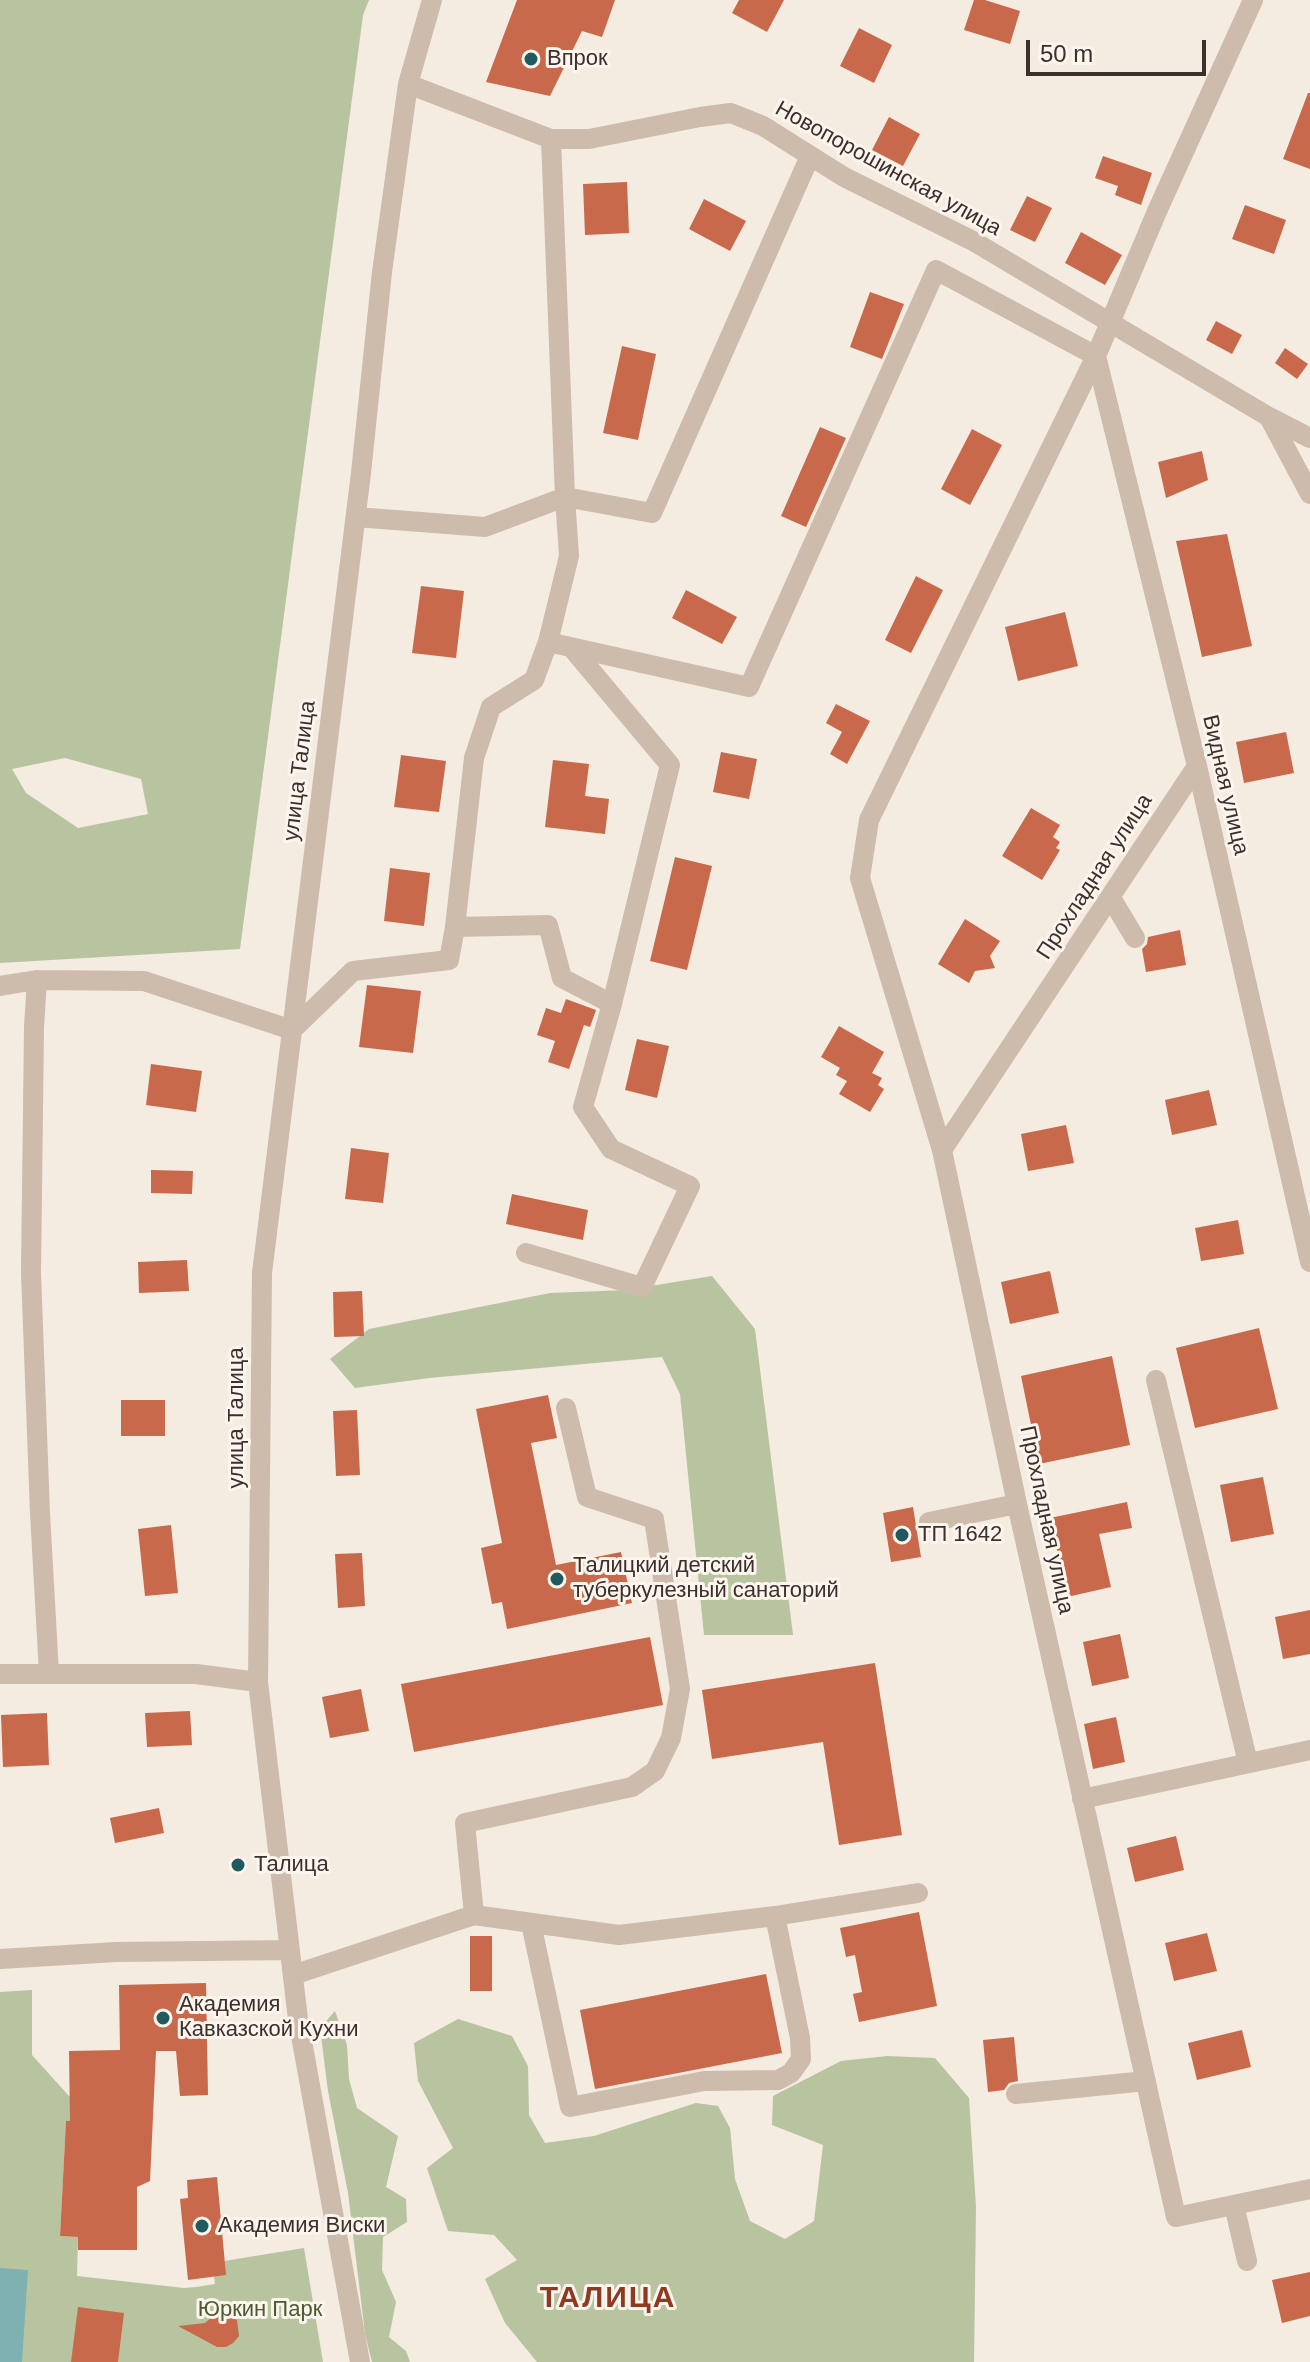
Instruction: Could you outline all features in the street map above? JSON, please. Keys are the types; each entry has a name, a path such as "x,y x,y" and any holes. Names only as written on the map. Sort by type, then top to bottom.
{"street":[{"name":"улица Талица","path":"360,2362 298,2019 258,1682 262,1273 356,517 382,272 408,84 432,0"},
{"path":"942,1150 860,878 869,820 1096,356 1253,0"},
{"name":"Новопорошинская улица","path":"408,84 551,139 589,139 731,113 763,126 844,177 973,241 1269,417 1310,438"},
{"path":"0,986 37,980 144,981 292,1030 353,971 449,960 474,758 491,707 534,680 548,642 569,556 551,139"},
{"path":"356,517 485,527 565,497 652,513 810,156"},
{"path":"548,642 749,687 936,270 1096,356"},
{"name":"Видная улица","path":"1096,356 1302,1190 1310,1262"},
{"path":"1269,417 1310,494"},
{"path":"526,1253 642,1287 690,1186 611,1149 583,1107 612,1004 670,765 572,648"},
{"name":"Прохладная улица","path":"1197,766 942,1150 1017,1504 1176,2217 1310,2189"},
{"path":"1111,898 1135,938"},
{"path":"455,927 548,925 562,978 612,1004"},
{"path":"37,980 31,1273 49,1673"},
{"path":"1156,1380 1248,1763"},
{"path":"474,1915 465,1823 632,1787 655,1771 671,1738 680,1689 654,1519 587,1497 566,1408"},
{"path":"929,1522 1017,1504"},
{"path":"0,1674 196,1674 258,1682"},
{"path":"1082,1799 1310,1750"},
{"path":"293,1975 474,1915 619,1935 775,1916 918,1893"},
{"path":"531,1923 570,2107 704,2081 778,2080 791,2073 801,2059 800,2038 775,1916"},
{"path":"0,1959 116,1952 290,1950"},
{"path":"1016,2094 1146,2081"},
{"path":"1234,2205 1247,2261"}],"green space":[{"path":"0,0 369,0 363,15 240,949 0,963","holes":["65,758 141,779 148,814 78,828 26,793 12,769"]},
{"path":"712,1276 755,1329 793,1635 704,1635 680,1394 662,1357 429,1378 355,1388 330,1359 369,1329 550,1293 626,1290"},
{"name":"Юркин Парк","path":"32,1990 32,2055 69,2096 79,2097 79,2121 66,2122 60,2236 78,2237 77,2276 196,2287 215,2284 212,2263 304,2248 323,2362 0,2362 0,1992"},
{"path":"335,2011 347,2045 349,2079 357,2108 398,2136 386,2187 406,2199 407,2222 383,2237 382,2270 396,2302 389,2337 406,2351 410,2362 372,2362 365,2334 348,2193 328,2091 320,2028"},
{"path":"458,2019 512,2036 528,2066 529,2115 545,2143 594,2136 696,2103 718,2106 730,2128 735,2179 750,2221 785,2239 814,2221 823,2145 772,2125 773,2096 841,2061 887,2056 935,2058 969,2098 976,2207 974,2362 537,2362 505,2323 485,2279 517,2260 494,2235 448,2231 427,2168 453,2148 418,2081 414,2043"}],"water":[{"path":"0,2268 28,2270 22,2362 0,2362"}],"building":[{"name":"Впрок","path":"517,0 615,0 602,37 582,31 550,96 486,82"},
{"path":"739,0 784,0 767,32 732,13"},
{"path":"974,0 985,0 1020,11 1010,44 964,30"},
{"path":"859,28 892,45 874,83 840,66"},
{"path":"1310,93 1310,169 1283,159"},
{"path":"889,117 920,134 903,166 872,150"},
{"path":"1103,156 1152,173 1141,205 1115,195 1118,186 1095,178"},
{"path":"627,182 629,233 585,235 583,184"},
{"path":"1027,196 1052,208 1035,242 1010,230"},
{"path":"704,199 746,221 730,251 689,229"},
{"path":"1245,205 1286,220 1274,254 1232,239"},
{"path":"1081,232 1122,255 1105,285 1065,263"},
{"path":"870,292 904,304 882,359 850,347"},
{"path":"1216,321 1242,335 1232,354 1206,340"},
{"path":"622,346 656,354 638,440 603,433"},
{"path":"1285,348 1308,364 1297,379 1275,363"},
{"path":"820,427 846,438 806,527 781,516"},
{"path":"972,429 1002,445 970,505 941,489"},
{"path":"1202,451 1208,480 1166,498 1158,462"},
{"path":"1227,534 1252,646 1202,657 1176,541"},
{"path":"916,576 943,590 911,653 885,640"},
{"path":"421,586 464,591 456,658 412,653"},
{"path":"686,590 737,617 722,644 672,618"},
{"path":"1065,612 1078,666 1018,681 1005,627"},
{"path":"836,704 870,721 847,764 830,754 842,732 826,723"},
{"path":"1286,732 1294,773 1244,783 1236,742"},
{"path":"721,752 757,759 749,799 713,792"},
{"path":"401,755 446,761 439,812 394,807"},
{"path":"553,760 589,764 585,796 609,799 605,834 545,827"},
{"path":"1031,808 1060,825 1053,837 1060,842 1056,848 1060,850 1042,880 1002,856"},
{"path":"675,857 712,866 687,970 650,961"},
{"path":"390,868 430,873 424,926 384,921"},
{"path":"965,919 1000,941 990,956 995,968 975,971 969,983 938,964"},
{"path":"1180,930 1186,965 1146,972 1142,949 1148,937"},
{"path":"367,985 421,991 413,1053 359,1047"},
{"path":"566,999 596,1010 590,1027 584,1025 569,1069 548,1062 555,1041 537,1035 546,1008 561,1013"},
{"path":"839,1026 884,1052 872,1073 882,1078 878,1085 884,1089 870,1112 839,1094 847,1081 836,1075 840,1068 821,1057"},
{"path":"637,1039 669,1046 657,1098 625,1090"},
{"path":"151,1064 202,1071 196,1112 146,1105"},
{"path":"1209,1090 1217,1125 1172,1135 1165,1100"},
{"path":"1066,1125 1074,1163 1028,1171 1021,1134"},
{"path":"351,1148 389,1153 383,1203 345,1199"},
{"path":"151,1170 193,1171 192,1194 151,1193"},
{"path":"512,1194 588,1210 583,1240 506,1224"},
{"path":"1238,1220 1244,1254 1201,1261 1195,1228"},
{"path":"187,1260 189,1291 139,1293 138,1262"},
{"path":"1050,1271 1059,1313 1010,1324 1001,1282"},
{"path":"362,1291 364,1336 334,1337 333,1292"},
{"path":"1259,1328 1278,1409 1195,1428 1176,1348"},
{"path":"1112,1356 1130,1445 1039,1464 1021,1376"},
{"path":"548,1395 557,1438 531,1443 556,1565 621,1552 632,1603 507,1629 502,1602 492,1604 481,1548 502,1543 476,1409"},
{"path":"121,1400 165,1400 165,1436 121,1436"},
{"path":"357,1410 360,1475 336,1476 333,1411"},
{"path":"1263,1477 1274,1534 1231,1542 1220,1485"},
{"path":"1127,1502 1132,1528 1099,1534 1111,1587 1067,1597 1050,1518"},
{"name":"ТП 1642","path":"913,1507 921,1557 891,1562 883,1513"},
{"path":"171,1525 178,1593 145,1596 138,1529"},
{"path":"362,1553 365,1606 338,1608 335,1554"},
{"path":"1310,1610 1310,1654 1283,1659 1275,1617"},
{"path":"1120,1634 1129,1678 1092,1686 1083,1642"},
{"path":"650,1637 663,1705 414,1752 401,1684"},
{"path":"875,1663 902,1835 839,1845 823,1742 712,1759 702,1690"},
{"path":"361,1689 369,1731 330,1738 322,1697"},
{"path":"190,1711 192,1745 147,1747 145,1713"},
{"path":"47,1713 49,1765 3,1767 1,1715"},
{"path":"1116,1717 1125,1762 1093,1769 1084,1724"},
{"path":"159,1808 164,1833 115,1843 110,1818"},
{"path":"1176,1836 1184,1870 1135,1882 1127,1848"},
{"path":"919,1912 937,2006 859,2022 853,1994 862,1992 855,1955 846,1957 840,1928"},
{"path":"1207,1933 1217,1971 1174,1981 1165,1943"},
{"path":"470,1936 492,1936 492,1991 470,1991"},
{"path":"766,1974 782,2053 595,2089 580,2010"},
{"path":"206,1983 208,2095 180,2096 176,2051 156,2051 150,2181 137,2187 137,2250 78,2250 78,2237 60,2236 66,2121 70,2121 69,2051 120,2050 119,1985"},
{"path":"1242,2030 1251,2067 1197,2080 1188,2043"},
{"path":"1014,2037 1018,2081 1009,2083 1004,2090 988,2092 983,2040"},
{"name":"Академия Виски","path":"217,2177 226,2275 188,2280 180,2199 188,2198 187,2180"},
{"path":"1310,2272 1310,2316 1282,2323 1272,2280"},
{"path":"78,2307 124,2313 118,2362 71,2362"},
{"path":"222,2313 237,2320 239,2336 226,2347 217,2347 178,2326 205,2323"}],"place":[{"name":"Впрок","path":"531,59"},
{"name":"ТП 1642","path":"902,1535"},
{"name":"Талицкий детский туберкулезный санаторий","path":"557,1579"},
{"name":"Талица","path":"238,1865"},
{"name":"Академия Кавказской Кухни","path":"163,2018"},
{"name":"Академия Виски","path":"202,2226"}],"district":[{"name":"ТАЛИЦА","path":"608,2299"}]}
